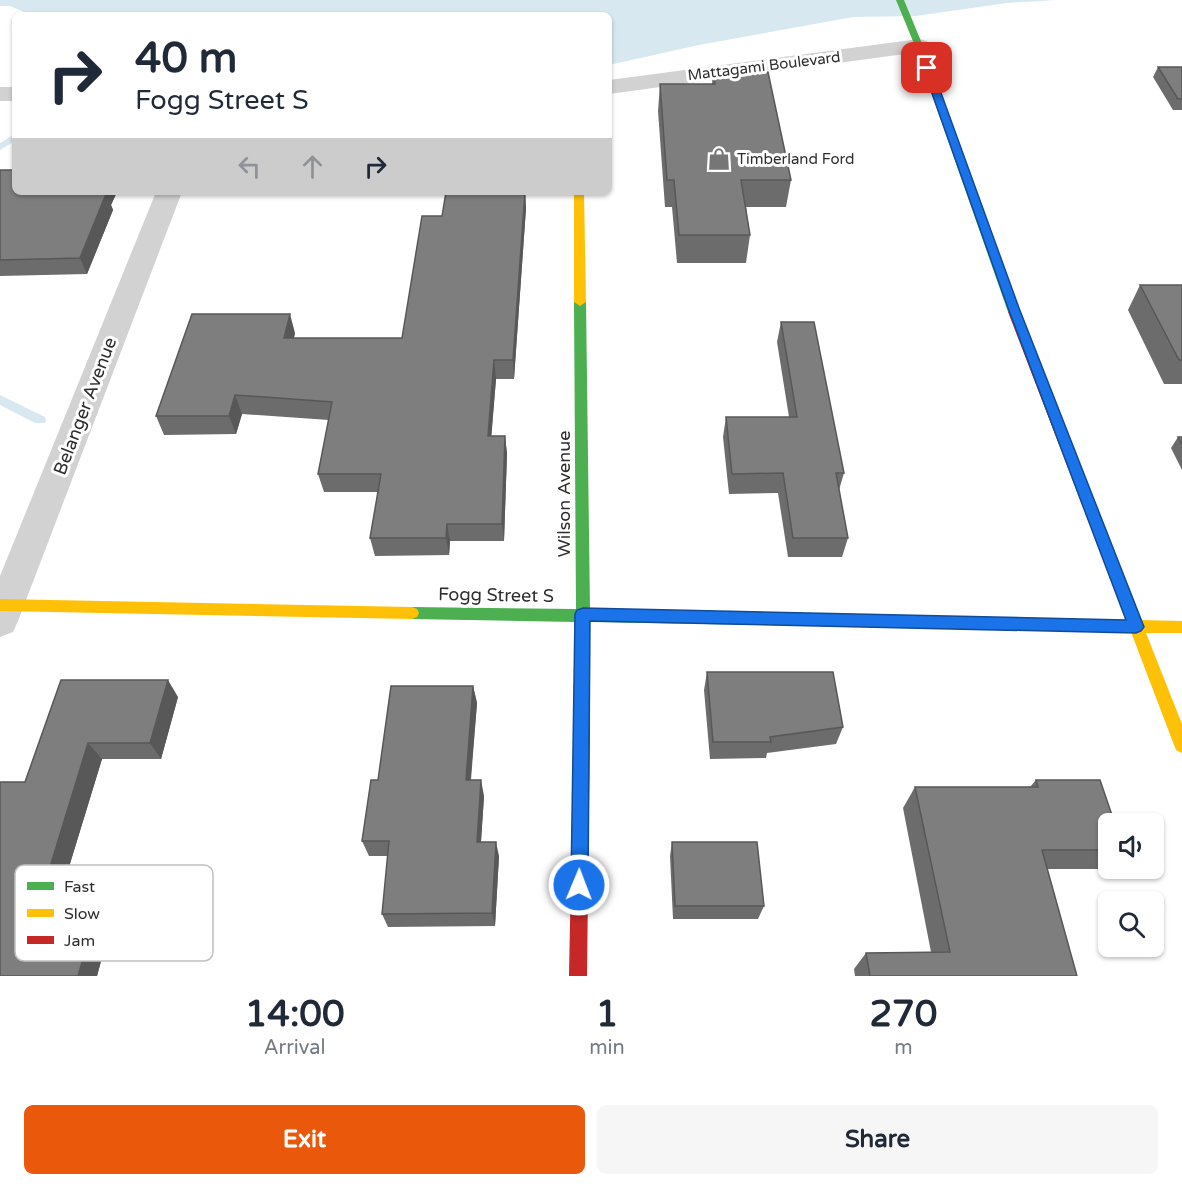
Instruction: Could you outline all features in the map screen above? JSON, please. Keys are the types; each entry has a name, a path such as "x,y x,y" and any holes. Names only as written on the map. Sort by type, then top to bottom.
{"street":[{"path":"900,0 916,38 1013,308 1182,745"},
{"name":"Mattagami Boulevard","path":"612,87 916,38"},
{"name":"Belanger Avenue","path":"2,610 168,195"},
{"name":"Wilson Avenue","path":"578,976 583,614 579,195"},
{"name":"Fogg Street S","path":"2,610 583,614 1182,627"}],"shaded area":[{"path":"0,0 1056,0 1007,3 916,16 853,17 699,45 612,64 612,12 24,12 10,6 0,6"}],"building":[{"path":"1158,67 1182,67 1182,99 1178,99"},
{"name":"Timberland Ford","path":"713,72 768,72 791,180 741,180 750,235 679,235 674,180 667,180 660,84 715,84"},
{"path":"0,170 12,170 12,195 106,195 80,258 0,260"},
{"path":"446,195 525,195 513,360 494,360 488,436 505,436 502,524 447,524 446,538 370,538 381,474 318,474 332,402 235,395 229,416 156,416 192,314 290,314 284,338 402,338 422,216 442,216"},
{"path":"1140,285 1182,285 1182,360 1179,360"},
{"path":"781,322 814,322 844,473 836,473 848,538 793,538 783,473 732,474 726,417 797,417"},
{"path":"707,672 833,672 843,727 770,737 771,742 713,742"},
{"path":"61,680 168,680 150,743 88,743 51,865 15,865 15,961 82,961 78,976 0,976 0,782 25,782"},
{"path":"391,686 473,686 466,780 481,780 477,842 496,842 492,913 382,914 389,841 362,841 371,780 378,780"},
{"path":"1036,780 1100,780 1111,813 1098,813 1098,850 1042,850 1077,976 870,976 866,953 950,952 915,787 1038,787"},
{"path":"672,842 757,842 764,906 675,906"}],"waterway":[{"path":"0,147 12,139"},
{"path":"0,400 40,420"}],"traffic: fast":[{"path":"900,0 919,46 1014,312"},
{"path":"580,302 582,718"},
{"path":"412,613 759,619"}],"traffic: slow":[{"path":"579,195 580,302"},
{"path":"1110,559 1182,745"},
{"path":"0,605 412,613"},
{"path":"759,619 1182,627"}],"traffic: jam":[{"path":"1014,312 1110,559"},
{"path":"578,976 582,718"}],"place":[{"name":"Timberland Ford","path":"719,159"}],"route":[{"path":"579,885 583,614 1136,627 1013,308 927,68"}]}
